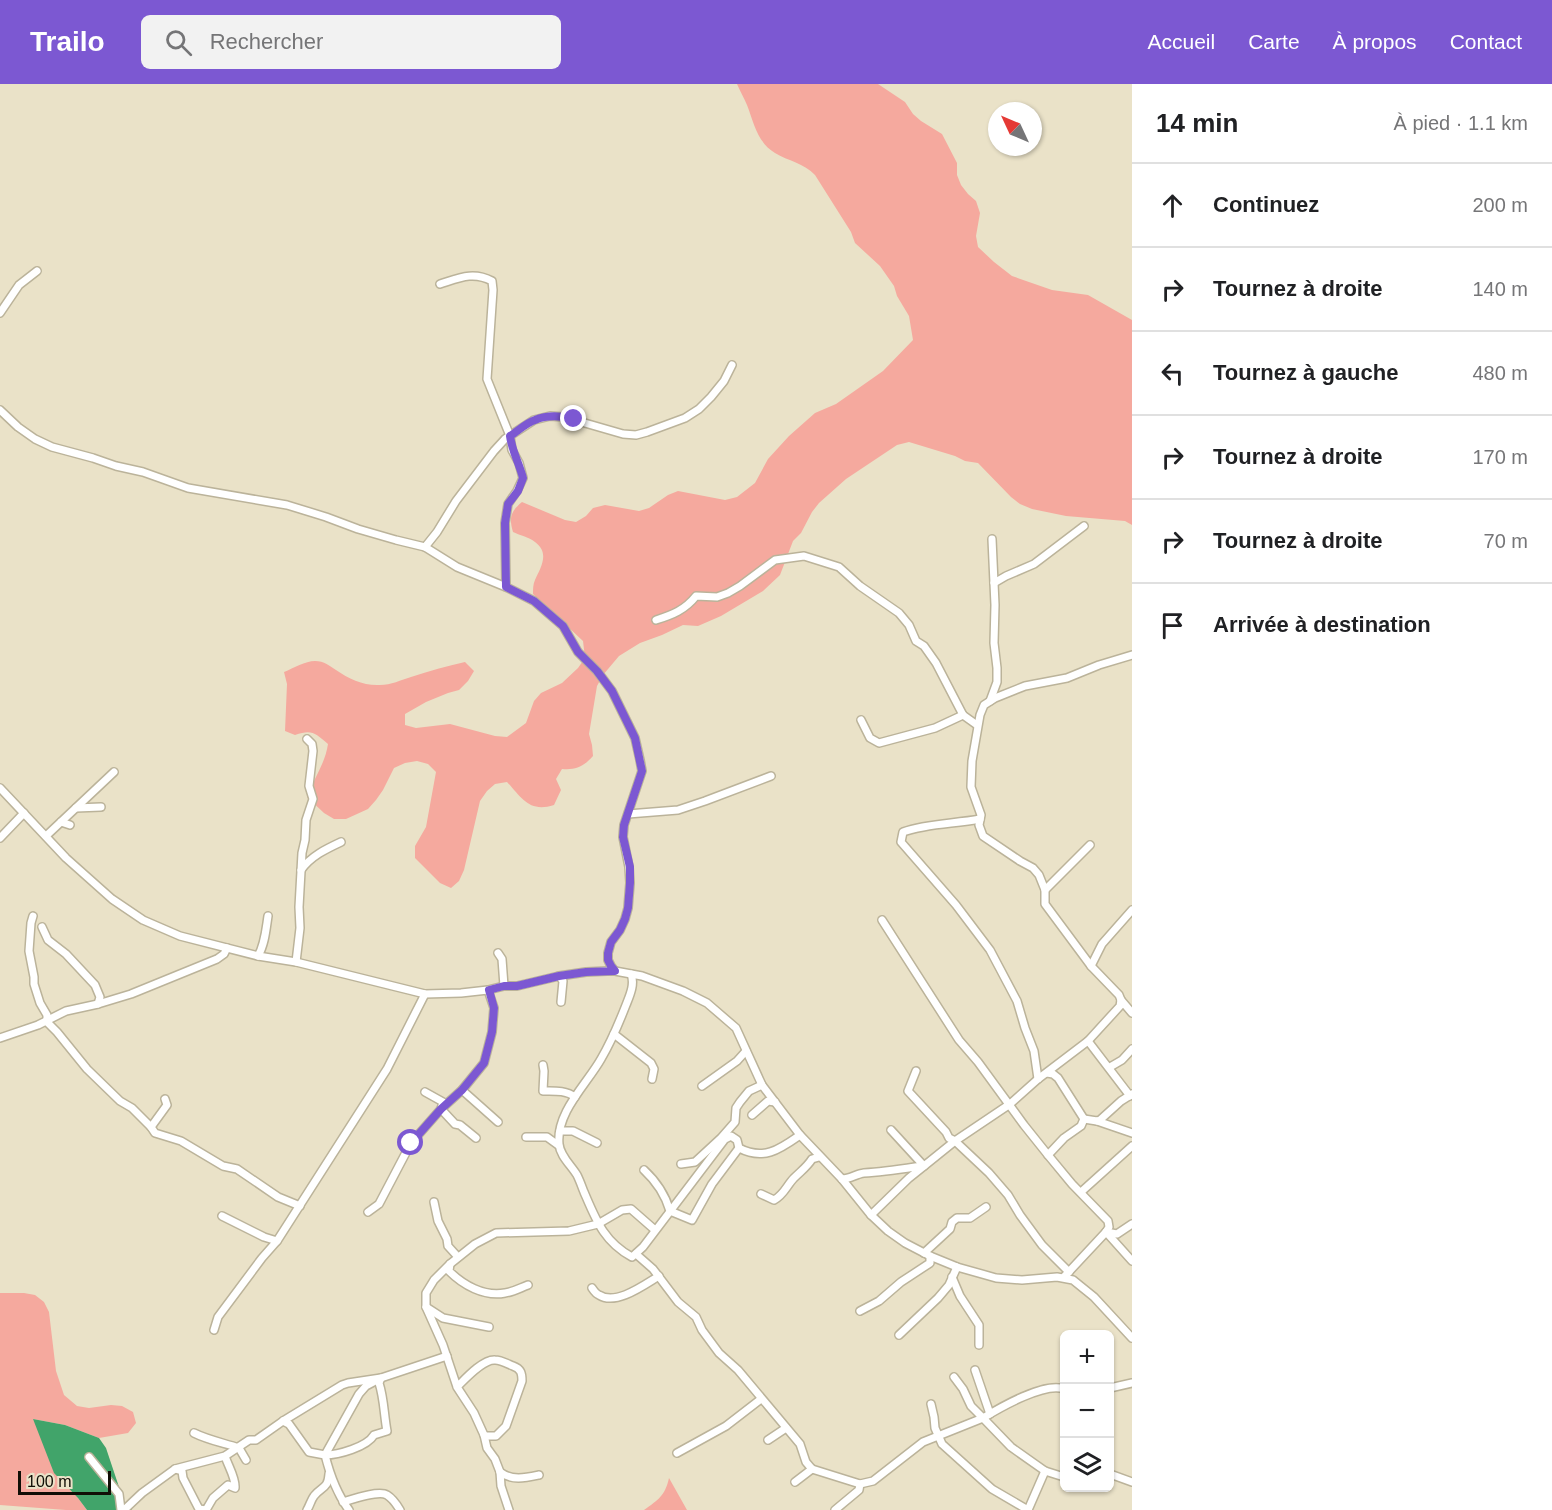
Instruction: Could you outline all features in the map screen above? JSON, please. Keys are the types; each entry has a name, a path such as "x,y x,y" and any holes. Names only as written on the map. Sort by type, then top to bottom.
{"street":[{"path":"0,313 19,285 37,271"},
{"path":"440,284 473,275 483,276 492,281 487,379 510,436 512,450 523,478 518,491 508,504 505,523 506,587"},
{"path":"425,547 479,469 504,439 534,420 550,416 564,417 623,434 636,435 647,432 685,418 699,409 724,381 732,365"},
{"path":"0,410 18,427 52,447 143,472 188,488 287,505 358,529 425,547 458,567 534,601 563,626 578,652 597,671 612,691 635,738 642,771 624,825 623,837 630,867 630,883 625,919 611,942 608,953 608,960 615,971"},
{"path":"994,583 1034,564 1084,526"},
{"path":"990,701 997,682 992,539"},
{"path":"656,620 678,613 696,596 717,597 740,586 775,560 804,556 839,567 860,586 899,613 909,625 916,641 924,646 936,663 963,715 977,725"},
{"path":"1132,655 1066,678 1025,687 984,705 977,725 971,787 981,815 979,825 983,836 1039,875 1045,890 1045,904 1090,966 1119,995 1132,1013"},
{"path":"861,720 870,738 879,743 935,728 963,715"},
{"path":"296,962 306,820 313,799 309,786 313,751 312,744 307,739"},
{"path":"46,836 114,772"},
{"path":"628,814 678,810 771,776"},
{"path":"0,788 66,858 112,899 143,920 180,936 425,994 489,990 559,976 615,971 642,976 683,991 707,1003 736,1028 762,1085 800,1135 888,1231 927,1255 957,1267 996,1278 1022,1280 1066,1275 1106,1232 1108,1221 1048,1155 959,1040 882,920"},
{"path":"76,808 101,807"},
{"path":"0,838 24,813"},
{"path":"980,819 914,828 903,832 901,842 957,905 990,950 1017,1001 1034,1051 1038,1079"},
{"path":"61,822 70,825"},
{"path":"302,870 305,864 322,851 341,842"},
{"path":"1045,890 1090,845"},
{"path":"1090,966 1102,944 1132,910"},
{"path":"33,916 29,951 34,984 40,1003 47,1015 47,1022 87,1069 120,1101 132,1108 155,1133 181,1141 223,1166 237,1169 278,1197 300,1206"},
{"path":"258,956 262,950 268,916"},
{"path":"42,927 48,940 66,954 95,985 100,997 98,1004"},
{"path":"0,1038 47,1022 66,1011 98,1004 141,990 217,959 224,954 227,948"},
{"path":"498,954 502,959 504,986"},
{"path":"558,1145 563,1120 575,1097 601,1060 614,1034 630,994 633,979 631,974"},
{"path":"559,976 563,981 561,1002"},
{"path":"368,1212 379,1203 411,1143 441,1109 462,1090 484,1063 492,1032 494,1008 489,990"},
{"path":"214,1330 218,1317 277,1241 387,1069 425,994"},
{"path":"871,1215 909,1178 956,1141 1010,1104 1038,1079 1088,1041 1120,1006 1121,1000"},
{"path":"614,1034 651,1063 654,1070 652,1079"},
{"path":"1088,1041 1131,1095 1097,1121"},
{"path":"1110,1067 1122,1060 1132,1049"},
{"path":"702,1086 737,1061 746,1051"},
{"path":"543,1065 543,1091 557,1091 575,1097"},
{"path":"916,1071 908,1091 949,1138 956,1141 1008,1195 1020,1215 1066,1275 1094,1297 1132,1338"},
{"path":"1047,1073 1058,1078 1084,1119 1132,1133"},
{"path":"681,1164 695,1162 721,1138 735,1122 736,1108 740,1102 749,1091 762,1085"},
{"path":"462,1090 498,1122"},
{"path":"425,1092 443,1102 441,1109"},
{"path":"151,1127 167,1105 165,1099"},
{"path":"752,1115 768,1101 775,1102"},
{"path":"441,1109 454,1124 460,1125 476,1138"},
{"path":"1048,1155 1064,1138 1081,1125 1084,1119"},
{"path":"891,1130 924,1166"},
{"path":"560,1131 573,1131 597,1143"},
{"path":"526,1137 547,1137 558,1145 576,1174 598,1224 610,1241 632,1257 643,1247 726,1139 731,1136 737,1140 739,1148 747,1152 762,1154 782,1148 800,1135"},
{"path":"1082,1192 1132,1146"},
{"path":"644,1170 654,1179 665,1196 670,1211 692,1220 712,1184 739,1148"},
{"path":"761,1194 774,1200 780,1197 812,1159 819,1157"},
{"path":"842,1179 849,1179 862,1173 875,1174 924,1166"},
{"path":"434,1202 438,1221 448,1246 458,1257"},
{"path":"927,1255 950,1229 952,1222 957,1218 970,1218 986,1207"},
{"path":"509,1510 501,1486 500,1472 487,1448 474,1413 457,1387 447,1356 426,1307 426,1293 434,1280 458,1257 475,1244 496,1233 569,1231 598,1224 622,1210 631,1209 655,1230"},
{"path":"222,1216 277,1241"},
{"path":"1106,1232 1117,1234 1132,1224"},
{"path":"1106,1232 1132,1261"},
{"path":"636,1254 653,1269 678,1302 696,1317 702,1330 719,1353 738,1370 800,1444 806,1462 812,1469 860,1484 873,1480 923,1442 987,1416 1020,1398 1038,1391 1060,1387"},
{"path":"861,1311 879,1301 901,1282 930,1263 927,1255"},
{"path":"450,1264 449,1271 458,1280 483,1293 504,1293 528,1285"},
{"path":"899,1335 938,1298 949,1285 957,1267"},
{"path":"591,1288 600,1296 613,1298 628,1294 659,1276"},
{"path":"952,1277 960,1296 979,1325 979,1345"},
{"path":"426,1307 443,1318 489,1327"},
{"path":"1126,1331 1132,1325"},
{"path":"349,1510 329,1471 325,1455 359,1394 366,1386 381,1378 447,1356"},
{"path":"457,1387 483,1364 495,1359 519,1368 522,1381 506,1426 496,1436 484,1435"},
{"path":"975,1370 987,1416"},
{"path":"954,1377 971,1406 987,1416 1011,1447 1045,1471 1060,1476"},
{"path":"89,1457 119,1494 123,1510 142,1492 176,1469 225,1456 249,1440 256,1440 342,1385 381,1378"},
{"path":"283,1421 289,1424 309,1452 332,1455 358,1447 371,1441 374,1436 387,1431 384,1396 379,1383 381,1378"},
{"path":"1114,1387 1132,1383"},
{"path":"677,1453 726,1426 761,1399"},
{"path":"930,1404 934,1417 934,1428 942,1444 992,1489 1028,1510 1045,1471"},
{"path":"768,1440 786,1428"},
{"path":"194,1433 239,1448 246,1460"},
{"path":"176,1469 182,1471 183,1478 199,1509 206,1510 213,1498 228,1485 235,1488 236,1481 225,1456"},
{"path":"795,1482 812,1469"},
{"path":"306,1510 311,1504 312,1497 328,1482 329,1471"},
{"path":"500,1472 519,1479 538,1475"},
{"path":"1114,1475 1132,1482"},
{"path":"835,1510 859,1490 860,1484"},
{"path":"344,1502 382,1493 388,1495 400,1510"}],"shaded area":[{"path":"737,84 878,84 905,102 921,121 942,134 957,163 957,175 961,185 976,201 980,213 976,236 978,247 994,262 1012,276 1052,290 1088,295 1132,320 1132,525 1125,521 1066,516 1032,509 1011,497 978,463 965,461 909,442 897,445 846,479 819,503 801,533 793,541 780,575 763,591 721,616 698,626 683,625 640,643 619,656 597,686 589,734 593,756 579,767 562,769 556,779 561,790 554,805 538,807 527,803 507,782 495,784 487,791 480,801 464,870 459,881 451,888 440,883 415,858 415,846 426,827 436,772 428,764 417,761 405,763 394,768 383,790 368,809 346,819 334,819 324,813 307,797 322,765 328,744 313,733 295,735 285,731 287,684 284,672 307,662 318,661 357,681 384,685 465,662 474,671 468,681 459,690 426,702 405,714 405,725 416,728 450,724 507,737 526,723 534,701 541,693 562,683 585,658 583,641 533,594 543,555 540,546 535,542 513,532 511,523 513,512 522,502 565,520 576,522 593,508 605,505 639,511 649,508 678,491 725,500 737,497 755,483 768,459 789,436 815,413 836,404 883,371 913,340 909,316 894,286 880,266 855,243 851,232 815,175 801,165 775,153 764,143"},
{"path":"0,1293 35,1295 44,1302 49,1312 56,1371 64,1395 77,1406 89,1408 122,1406 133,1412 136,1423 128,1433 99,1438 65,1425 33,1419 87,1510 0,1505"},
{"path":"33,1419 65,1425 99,1438 106,1448 124,1502 132,1510 87,1510 54,1473"},
{"path":"669,1478 687,1510 644,1510 660,1497"}],"route":[{"path":"411,1143 441,1109 462,1090 484,1063 492,1032 494,1008 489,990 559,976 615,971 608,960 608,948 625,919 630,883 630,867 623,837 624,825 642,771 635,738 612,691 597,671 578,652 563,626 534,601 506,587 505,523 508,504 518,491 523,478 512,450 510,436 534,420 550,416 574,419"}]}
